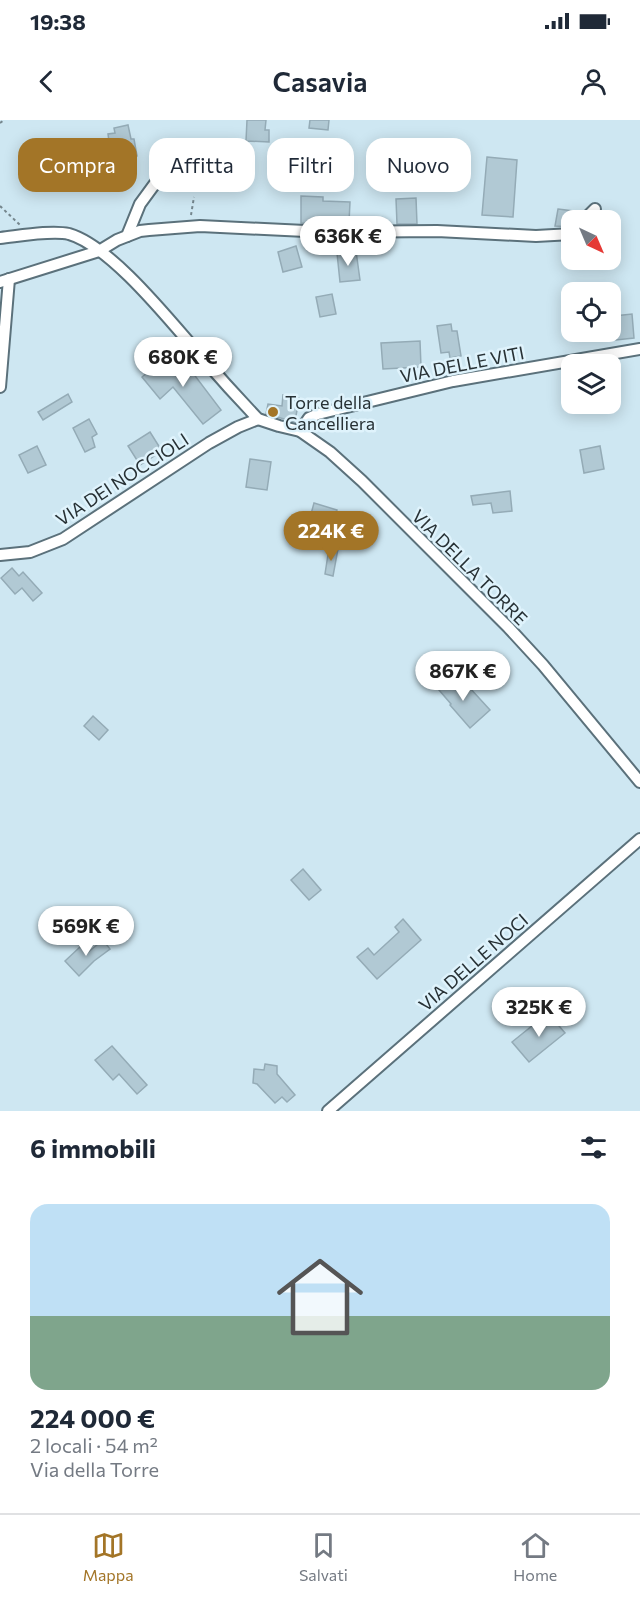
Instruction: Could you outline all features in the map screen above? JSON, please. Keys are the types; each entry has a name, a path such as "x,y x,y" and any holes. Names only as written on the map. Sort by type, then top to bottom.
{"street":[{"path":"127,236 140,204 149,192"},
{"path":"0,387 5,281 99,251 110,243 140,231 200,226 326,231 464,231 525,235 561,234"},
{"path":"0,238 59,233 79,238 99,251 129,276 258,419"},
{"name":"VIA DELLE VITI","path":"300,431 306,421 314,415 430,386 640,349"},
{"name":"VIA DELLA TORRE","path":"258,419 300,431 320,444 351,471 508,627 558,682 640,782"},
{"name":"VIA DEI NOCCIOLI","path":"0,555 30,552 63,538 209,442 258,419"},
{"name":"VIA DELLE NOCI","path":"328,1111 640,839"}],"path":[{"path":"0,123 4,120"},
{"path":"190,228 194,197"},
{"path":"0,206 30,235"}],"building":[{"path":"247,120 266,120 265,130 269,130 267,142 246,138"},
{"path":"310,120 329,120 328,130 309,128"},
{"path":"128,125 131,138 109,138 108,134 115,133 114,128"},
{"path":"487,157 517,160 513,217 482,215"},
{"path":"301,196 323,197 323,201 350,202 349,222 301,223"},
{"path":"416,198 417,224 397,224 396,199"},
{"path":"558,209 566,210 561,210 561,226 555,226"},
{"path":"296,246 302,267 283,272 278,252"},
{"path":"356,251 360,280 340,282 337,253"},
{"path":"332,294 336,314 320,317 316,297"},
{"path":"632,314 634,338 621,339 621,315"},
{"path":"451,324 452,331 457,331 461,356 450,358 449,352 441,353 437,326"},
{"path":"420,341 421,367 383,369 381,343"},
{"path":"180,356 221,410 203,424 173,387 160,399 142,377 159,363 164,369"},
{"path":"68,394 72,402 43,420 38,412"},
{"path":"283,395 299,398 295,422 266,414 268,404 282,406"},
{"path":"89,419 97,434 92,437 95,447 85,452 73,428"},
{"path":"150,432 162,451 140,465 128,446"},
{"path":"37,446 46,465 28,473 19,455"},
{"path":"600,446 604,469 584,473 580,450"},
{"path":"250,459 271,462 267,490 246,487"},
{"path":"510,491 512,511 493,513 491,503 473,505 471,496"},
{"path":"314,503 337,510 331,531 308,525"},
{"path":"329,548 338,549 333,576 325,574"},
{"path":"12,568 19,576 23,572 42,593 33,601 22,588 15,594 1,578"},
{"path":"443,674 461,694 469,687 490,710 470,728 433,683"},
{"path":"93,716 108,730 99,740 84,726"},
{"path":"303,869 321,890 309,900 291,880"},
{"path":"403,919 421,940 377,979 357,957 368,948 374,955 399,932 395,927"},
{"path":"103,940 110,949 79,976 65,961 81,946 87,953"},
{"path":"548,1013 565,1033 529,1062 512,1042"},
{"path":"112,1046 147,1085 137,1094 119,1074 113,1080 95,1060"},
{"path":"265,1064 277,1066 277,1074 295,1095 287,1102 282,1097 275,1103 257,1084 253,1083 254,1069 264,1070"}],"place":[{"name":"Torre della Cancelliera","path":"273,412"}]}
